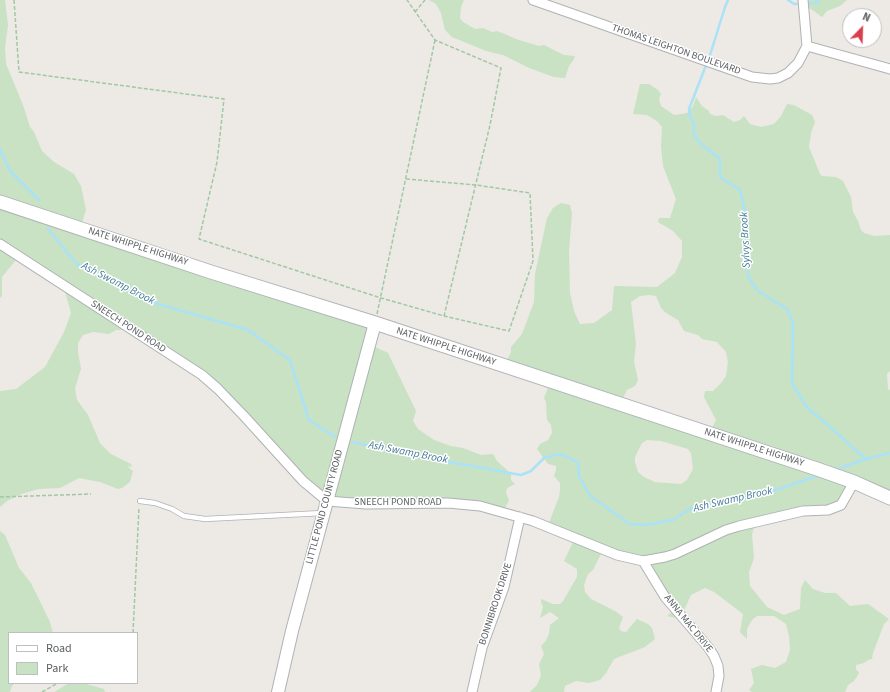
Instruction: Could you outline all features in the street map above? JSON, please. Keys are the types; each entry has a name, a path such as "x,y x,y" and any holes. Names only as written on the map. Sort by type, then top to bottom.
{"main road":[{"name":"NATE WHIPPLE HIGHWAY","path":"0,202 211,272 375,323 836,475 890,498"}],"street":[{"name":"THOMAS LEIGHTON BOULEVARD","path":"533,0 752,77 770,79 778,78 788,73 798,63 807,46"},
{"path":"803,3 807,46 890,69"},
{"name":"SNEECH POND ROAD","path":"0,244 202,375 244,416 326,507 434,502 463,504 494,509 546,525 617,555 643,561 675,554 720,533 739,526 803,511 828,510 841,505 854,482"},
{"name":"LITTLE POND COUNTY ROAD","path":"278,692 292,632 375,323"},
{"name":"BONNIBROOK DRIVE","path":"472,692 482,648 504,587 520,517"},
{"name":"ANNA MAC DRIVE","path":"643,561 665,597 714,656 718,666 719,676 716,692"}],"lane":[{"path":"140,501 155,503 172,509 184,516 205,519 326,507"}],"path":[{"path":"14,0 19,72 224,99 216,162 199,239 381,298 444,316 510,331 532,261 530,193 476,185 406,179"},
{"path":"407,0 435,40 501,68 490,126 444,316"},
{"path":"415,12 425,0"},
{"path":"375,323 435,40"},
{"path":"0,497 91,494"},
{"path":"133,632 140,501"},
{"path":"42,692 56,684"}],"green space":[{"path":"0,0 5,0 8,25 5,48 6,64 23,105 30,127 34,132 42,151 54,162 74,174 81,186 86,210 80,229 373,326 371,345 388,353 416,411 413,421 418,429 434,440 451,446 463,448 481,455 493,454 497,461 511,474 511,480 515,484 507,488 506,493 509,500 502,514 482,508 327,502 206,377 151,343 123,330 116,330 109,334 93,332 83,335 78,343 81,369 75,388 77,400 88,415 100,443 111,454 131,464 132,467 127,466 133,471 130,482 118,489 100,482 79,478 60,488 39,489 21,494 7,501 0,507 0,391 16,389 45,367 64,332 71,313 63,284 20,255 2,277 2,296 0,298"},
{"path":"429,0 464,0 461,7 460,18 463,22 475,29 483,28 492,32 498,31 516,39 539,46 544,45 564,55 575,56 569,66 565,78 554,77 529,68 503,55 486,51 452,37 445,30 441,13 436,4"},
{"path":"800,0 847,0 840,6 827,11 822,17 811,9 802,7"},
{"path":"640,84 649,84 658,90 661,94 659,99 661,106 674,115 687,113 693,106 696,97 710,114 716,116 723,115 734,122 740,120 744,116 750,124 761,127 774,124 781,116 787,104 794,105 812,115 815,122 811,133 809,147 820,174 822,176 836,177 843,181 851,197 853,212 861,230 864,233 874,236 890,235 890,371 887,374 888,389 890,390 890,500 855,484 839,505 756,522 752,534 754,558 749,572 750,586 767,607 784,615 800,609 801,588 805,580 813,589 825,593 836,593 850,606 868,604 889,619 884,624 872,659 856,665 856,669 859,673 854,681 848,685 845,692 752,692 749,690 754,683 751,669 762,665 775,668 786,662 790,650 786,624 774,616 757,616 752,620 747,629 747,639 740,632 743,614 714,592 705,588 691,595 680,619 667,616 673,611 643,564 602,552 593,570 588,574 584,585 585,592 591,599 615,611 623,617 619,628 621,631 626,632 637,619 648,624 652,628 655,639 645,647 614,659 600,680 589,683 576,681 565,686 564,692 530,692 537,685 541,676 539,664 544,654 541,646 549,634 550,625 559,618 550,612 540,618 543,607 541,599 553,604 560,604 577,577 577,569 564,561 574,540 547,528 559,497 560,490 560,483 554,476 556,466 548,464 537,449 540,444 548,440 552,433 551,425 547,420 546,402 544,398 550,383 504,367 511,352 511,347 522,334 534,302 535,274 547,218 553,208 561,203 570,205 572,213 569,251 570,293 574,311 580,324 594,323 612,310 614,286 657,287 675,273 682,257 682,241 673,231 658,222 659,218 670,218 676,199 663,166 661,147 662,127 657,121 647,115 633,114","holes":["640,296 656,296 661,308 666,313 678,320 684,331 698,335 702,339 717,342 726,352 728,362 726,376 713,391 705,391 704,397 716,420 709,434 620,404 627,390 635,386 638,380 634,362 636,344 631,302","647,440 661,441 688,449 691,453 693,469 687,480 681,484 655,482 644,477 638,472 635,457 642,443"]},
{"path":"0,531 5,535 19,568 31,583 50,622 53,632 8,632 8,684 14,684 10,692 0,692"},
{"path":"67,684 86,684 104,689 105,692 54,692"}],"waterway":[{"name":"Sylvys Brook","path":"728,0 710,55 689,109 690,117 694,123 694,135 701,144 720,159 720,177 740,190 747,221 748,277 758,291 787,309 793,323 792,383 806,406 866,459"},
{"name":"Sylvys Brook","path":"788,0 794,4 816,3 819,0"},
{"name":"Ash Swamp Brook","path":"0,149 10,171 39,200"},
{"name":"Ash Swamp Brook","path":"48,229 76,263 151,302 248,330 290,360 309,420 335,437"},
{"name":"Ash Swamp Brook","path":"353,442 410,455 521,475 531,471 544,458 559,454 578,463 579,476 590,496 630,524 645,525 673,520 690,509 764,494 820,475"},
{"name":"Ash Swamp Brook","path":"835,470 866,459 890,453"}]}
